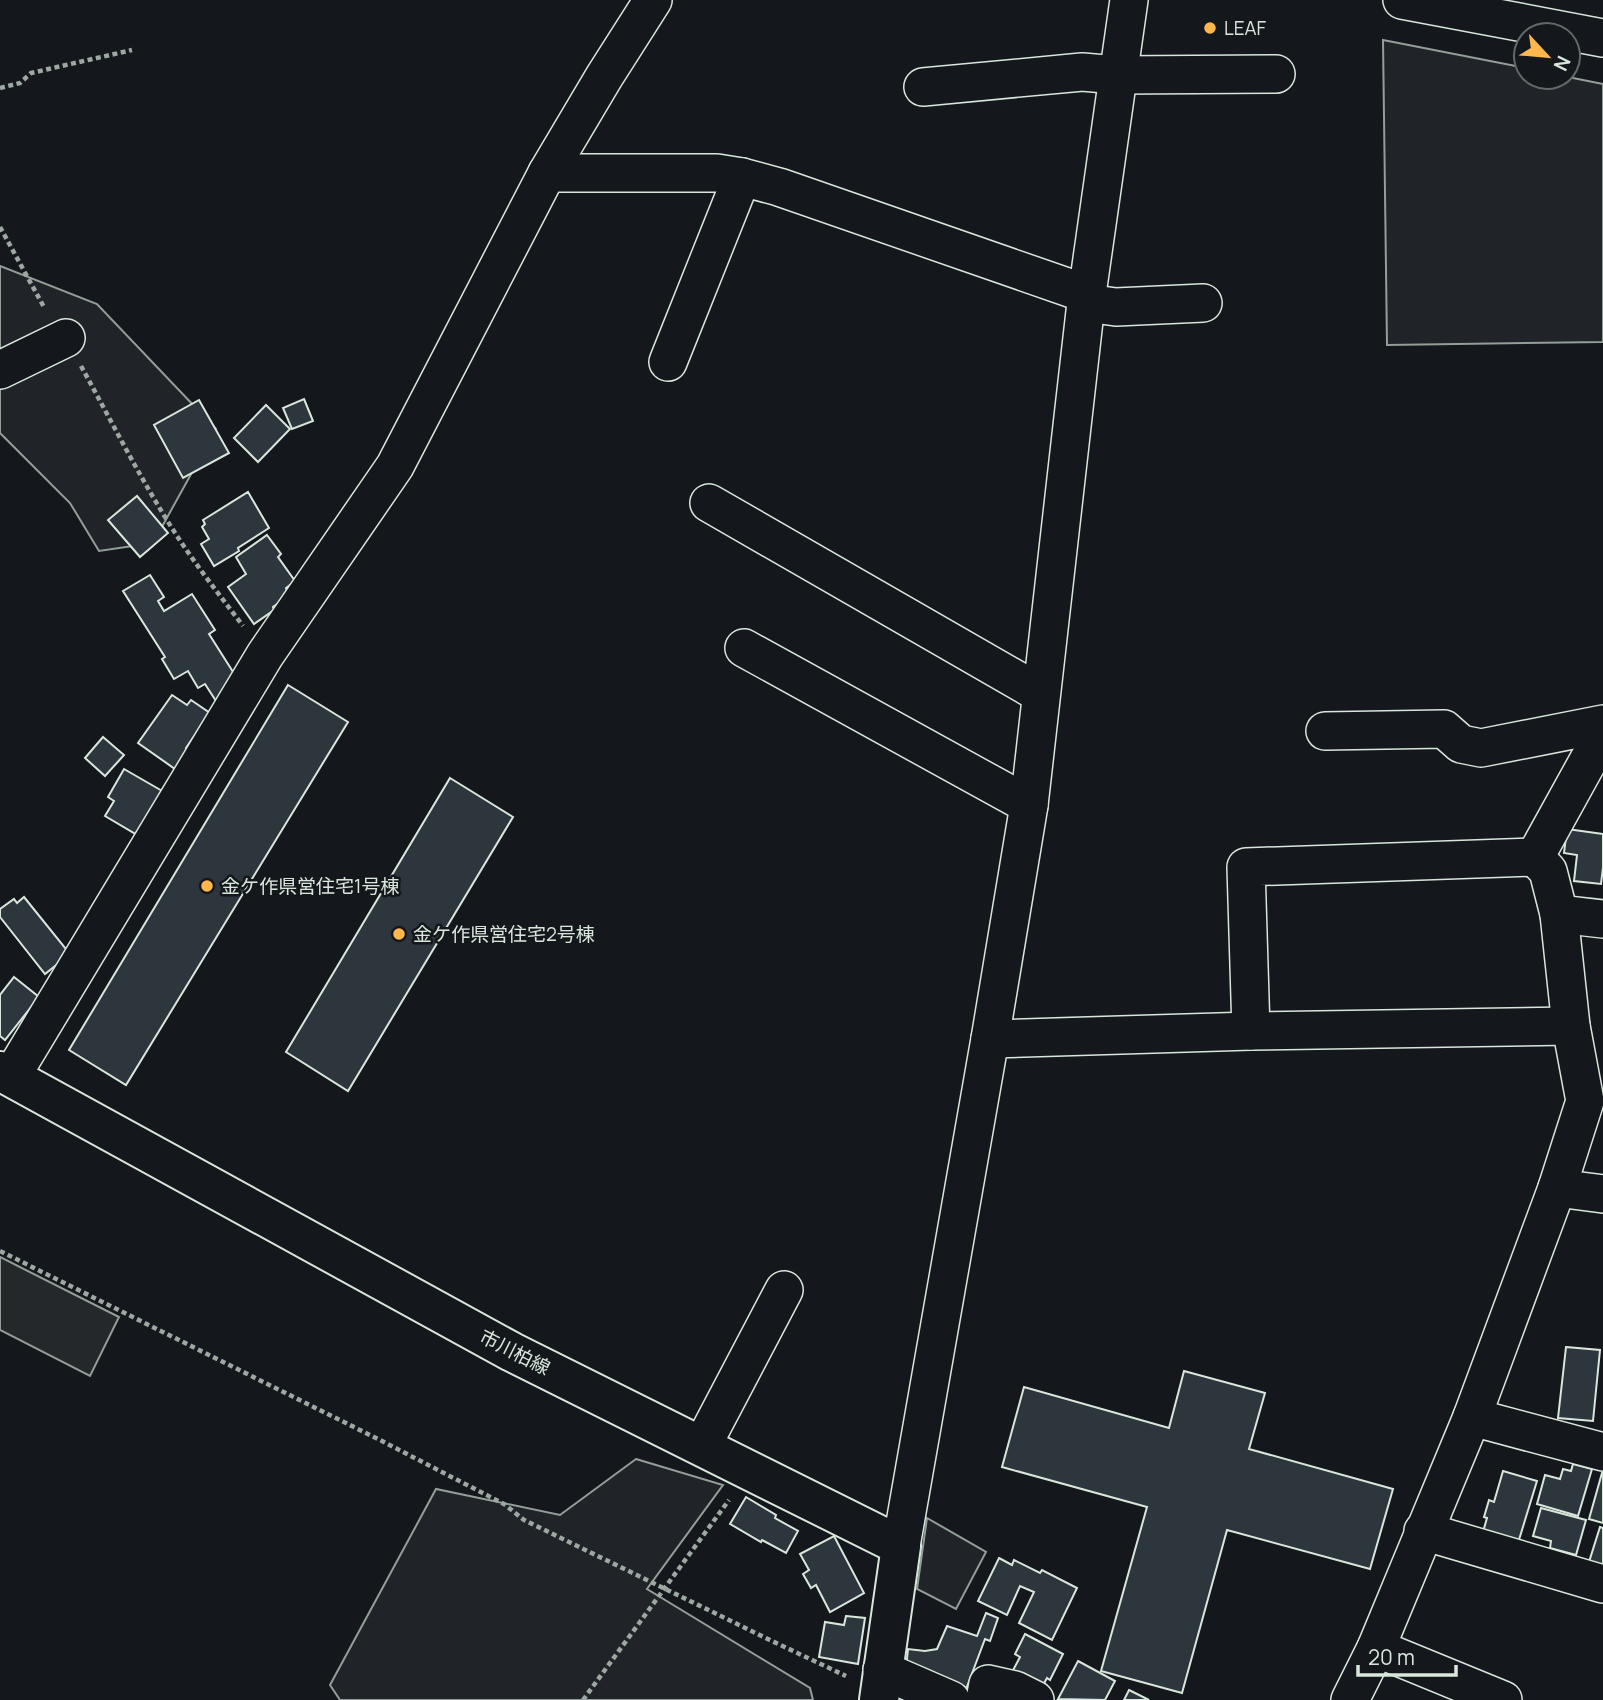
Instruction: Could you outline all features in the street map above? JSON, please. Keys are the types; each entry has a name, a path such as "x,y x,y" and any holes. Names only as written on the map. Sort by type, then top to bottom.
{"main road":[{"name":"市川柏線","path":"4,1078 512,1352 901,1546"},
{"path":"880,1687 901,1546"}],"street":[{"path":"4,1078 265,654 395,466 547,173 653,0"},
{"path":"901,1546 1028,805 1086,298 1129,0"},
{"path":"1402,0 1603,38"},
{"path":"923,87 1082,72 1118,75 1276,74"},
{"path":"547,173 717,173 742,177 779,187 1116,307 1203,303"},
{"path":"668,362 742,177"},
{"path":"0,370 66,338"},
{"path":"709,503 1041,694"},
{"path":"744,648 1028,805"},
{"path":"1325,731 1444,729 1461,744 1481,748 1603,724"},
{"path":"1535,858 1603,734"},
{"path":"1251,1031 1245,867 1535,858 1548,871 1559,914 1571,1026 1585,1101 1557,1188 1472,1417 1376,1648 1350,1700"},
{"path":"1559,914 1603,919"},
{"path":"990,1039 1251,1031 1571,1026"},
{"path":"1557,1188 1603,1194"},
{"path":"702,1446 784,1290"},
{"path":"1472,1417 1603,1452"},
{"path":"1423,1531 1603,1584"},
{"path":"1376,1648 1503,1700"},
{"path":"985,1700 988,1684 1015,1690 1035,1700"},
{"path":"880,1687 951,1700"}],"path":[{"path":"0,88 20,83 31,73 132,50"},
{"path":"0,227 57,331 66,338 145,484 205,576 265,654"},
{"path":"0,1251 376,1438 504,1504 524,1520 772,1641 880,1687"},
{"path":"583,1700 750,1471"}],"shaded area":[{"path":"1383,40 1512,65 1512,91 1582,91 1582,80 1603,84 1603,342 1387,345"},
{"path":"0,266 97,304 216,429 153,543 99,551 70,503 0,433"},
{"path":"0,1257 119,1317 90,1376 0,1330"},
{"path":"636,1459 723,1485 647,1589 810,1688 813,1700 340,1700 330,1685 436,1489 560,1515"},
{"path":"927,1518 986,1552 956,1609 917,1589"}],"building":[{"path":"304,399 313,421 292,429 283,408"},
{"path":"199,400 229,453 183,478 154,425"},
{"path":"266,405 290,429 258,462 234,438"},
{"path":"248,492 269,528 214,566 201,544 209,539 202,527 205,524 203,520"},
{"path":"137,496 168,533 140,557 108,520"},
{"path":"267,535 295,581 286,588 286,598 254,624 228,587 246,574 236,557"},
{"path":"150,575 164,597 158,601 164,611 192,594 215,630 209,634 235,675 218,704 205,684 198,688 188,671 174,679 162,659 165,657 123,591"},
{"name":"金ケ作県営住宅1号棟","path":"288,685 348,722 126,1085 69,1050"},
{"path":"172,695 187,705 191,700 210,713 175,769 138,743"},
{"path":"103,737 124,755 105,776 85,758"},
{"path":"124,769 164,792 139,836 105,816 114,801 108,797"},
{"name":"金ケ作県営住宅2号棟","path":"450,778 513,817 348,1091 286,1052"},
{"path":"1567,829 1603,834 1601,884 1574,881 1577,855 1564,853"},
{"path":"24,897 70,954 45,974 0,917 0,909 14,899 17,903"},
{"path":"14,977 39,997 5,1040 0,1036 0,995"},
{"path":"1566,1347 1600,1350 1593,1421 1558,1418"},
{"path":"1184,1371 1265,1393 1249,1449 1393,1489 1370,1569 1227,1530 1182,1693 1101,1671 1147,1507 1002,1467 1024,1387 1169,1428"},
{"path":"1573,1464 1592,1469 1578,1516 1537,1504 1545,1475 1560,1479 1563,1469 1571,1471"},
{"path":"1503,1471 1537,1481 1518,1543 1483,1532 1489,1500 1494,1502"},
{"path":"1603,1473 1603,1523 1589,1519"},
{"path":"746,1497 798,1531 786,1553 730,1524"},
{"path":"1541,1508 1586,1520 1576,1555 1550,1548 1551,1541 1533,1536"},
{"path":"1600,1527 1603,1528 1603,1567 1589,1562"},
{"path":"834,1536 864,1593 830,1612 816,1585 811,1588 803,1574 809,1570 800,1554"},
{"path":"999,1558 1012,1565 1014,1560 1040,1573 1042,1570 1077,1588 1052,1640 1019,1623 1034,1592 1020,1586 1007,1615 978,1601"},
{"path":"986,1613 998,1618 990,1641 985,1639 965,1692 906,1669 908,1649 937,1649 947,1626 977,1636"},
{"path":"846,1616 865,1618 858,1664 819,1657 825,1622 844,1625"},
{"path":"1025,1634 1063,1654 1050,1680 1047,1678 1041,1689 1011,1674 1020,1657 1015,1654"},
{"path":"1078,1661 1115,1681 1105,1700 1058,1699"},
{"path":"1129,1690 1149,1700 1124,1700"}],"place":[{"name":"LEAF","path":"1210,28"},
{"name":"金ケ作県営住宅1号棟","path":"207,886"},
{"name":"金ケ作県営住宅2号棟","path":"399,934"}]}
